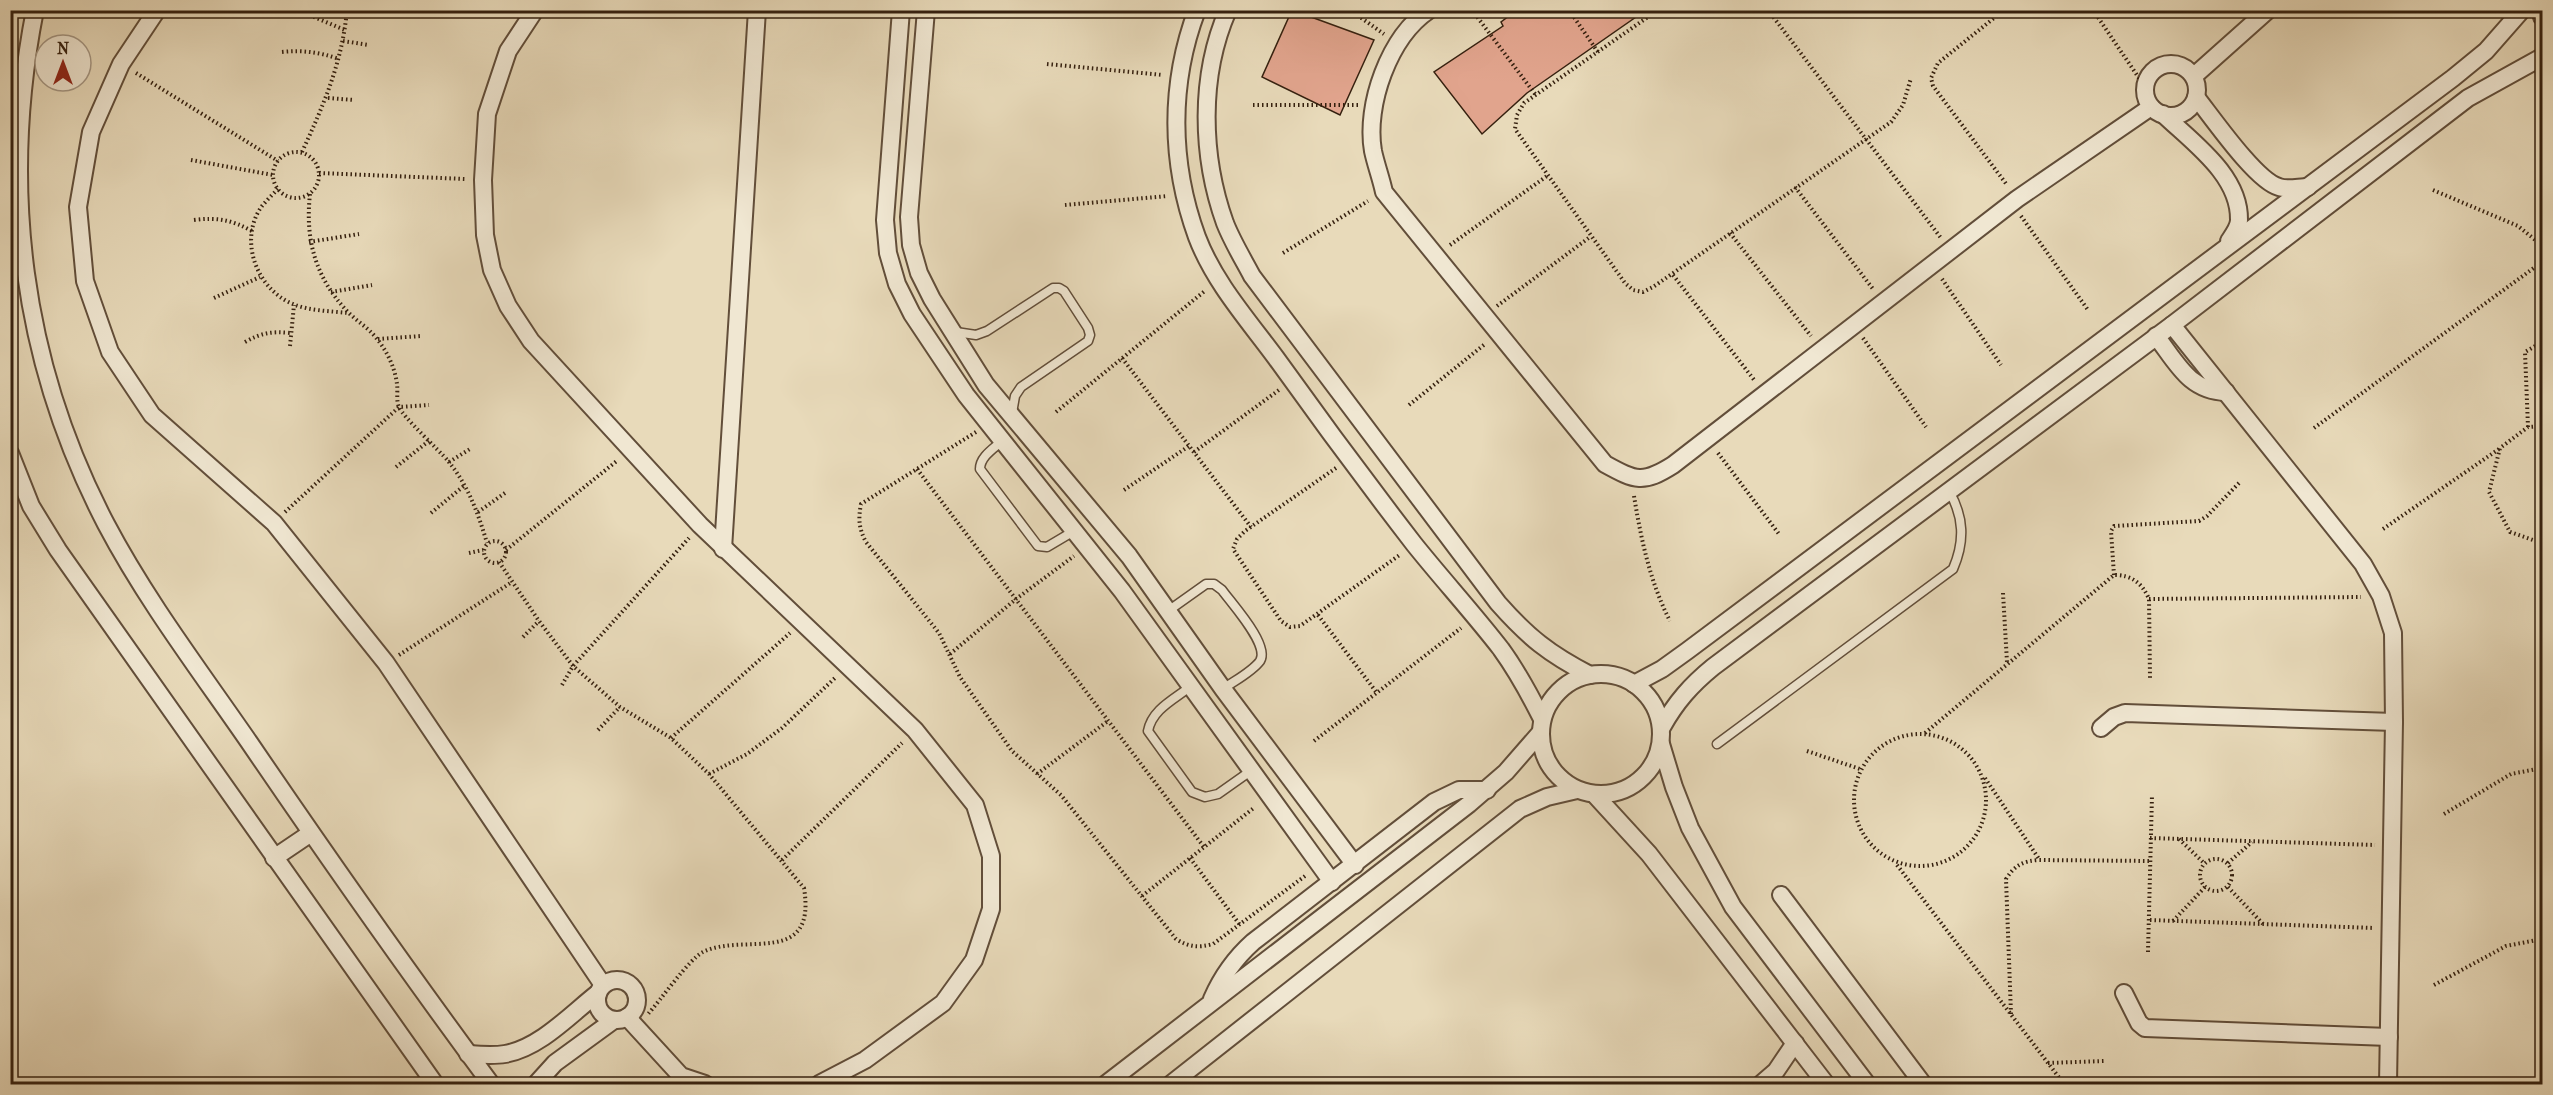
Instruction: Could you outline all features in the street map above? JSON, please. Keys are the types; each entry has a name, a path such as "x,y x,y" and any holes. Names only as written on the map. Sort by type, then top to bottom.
{"street":[{"path":"35,10 21,101 18,198 28,295 51,390 85,481 131,567 311,833 491,1084"},
{"path":"157,10 122,64 91,132 78,207 85,281 110,352 152,415 274,523 386,663 601,989"},
{"path":"535,10 508,51 487,114 483,180 485,235 492,270 508,306 531,341 630,451 723,549 915,730 975,805 991,856 991,909 974,960 943,1003 865,1060 819,1084"},
{"path":"723,549 757,10"},
{"path":"901,10 885,220 888,253 897,284 912,314 966,395 1122,591 1332,882"},
{"path":"926,10 909,217 911,245 919,273 986,385 1129,556 1223,689 1355,864"},
{"path":"1106,1084 1487,790 1541,726 1552,699 1569,683 1590,675 1605,674 1620,677 1634,684 1653,702 1662,727 1661,744 1653,766 1638,783 1617,793 1594,795 1577,790 1557,776 1544,757 1541,726 1523,682 1500,649 1473,618 1349,459 1219,280 1198,238 1184,195 1175,136 1178,76 1188,33 1197,10"},
{"path":"1228,10 1210,75 1206,106 1210,166 1225,223 1252,276 1498,603 1524,632 1555,657 1590,675"},
{"path":"1429,10 1398,44 1382,73 1374,105 1373,149 1384,192 1605,464 1631,478 1654,477 1673,465 2014,201 2157,110 2180,115 2187,111 2196,97 2197,83 2194,76 2187,68 2176,64 2166,64 2156,68 2148,77 2145,87 2146,98 2157,110 2223,172 2235,196 2240,222 2226,247"},
{"path":"2194,76 2268,10"},
{"path":"1634,684 1662,669 1687,651 2308,187 2486,51 2522,10"},
{"path":"2541,10 2542,17"},
{"path":"1662,727 1675,704 1692,683 2172,325 2468,98 2542,57"},
{"path":"2196,97 2246,160 2263,176 2279,188 2308,187"},
{"path":"2172,325 2363,564 2381,596 2393,633 2394,722 2388,1084"},
{"path":"2156,336 2196,385 2215,392 2226,392"},
{"path":"1002,441 1016,422"},
{"path":"10,453 31,506 58,550 435,1084"},
{"path":"2101,728 2125,712 2394,722"},
{"path":"1661,744 1690,828 1733,907 1867,1084"},
{"path":"1211,1001 1221,979 1235,958 1252,942 1446,794 1466,789 1487,790"},
{"path":"1171,1084 1520,809 1547,797 1577,790"},
{"path":"1594,795 1649,854 1826,1084"},
{"path":"274,858 311,833"},
{"path":"1781,895 1923,1084"},
{"path":"468,1054 489,1056 508,1054 538,1040 612,980 621,980 630,984 636,992 637,1002 626,1022 555,1063 536,1084"},
{"path":"601,989 596,999 601,1013 626,1022 681,1076 705,1084"},
{"path":"2124,993 2139,1023 2145,1028 2389,1037"},
{"path":"1761,1084 1776,1071 1795,1043"}],"lane":[{"path":"953,332 976,335 987,331 1053,288 1064,291 1088,328 1090,335 1088,341 1021,387 1014,396 1011,406 1016,422"},
{"path":"1002,441 984,457 980,463 980,469 1038,546 1047,547 1074,531"},
{"path":"1717,744 1953,568 1958,556 1962,529 1956,502 1949,491"},
{"path":"1168,611 1206,584 1214,584 1222,590 1260,641 1262,656 1259,663 1223,689"},
{"path":"1191,687 1158,711 1150,719 1148,730 1192,792 1205,796 1218,794 1252,771"}],"path":[{"path":"297,10 345,30"},
{"path":"302,152 327,98 339,59 347,10"},
{"path":"1350,10 1398,44"},
{"path":"1473,10 1535,94"},
{"path":"1569,10 1598,52"},
{"path":"1658,10 1524,103 1517,115 1515,129 1590,237 1625,283 1633,290 1644,292 1672,275 1865,140 1898,114 1911,78"},
{"path":"1768,10 1951,250"},
{"path":"2004,10 1938,63 1931,78 1933,87 2088,310"},
{"path":"2093,10 2145,87"},
{"path":"343,41 369,45"},
{"path":"282,52 301,50 320,52 339,59"},
{"path":"122,64 278,161"},
{"path":"1047,64 1178,76"},
{"path":"327,98 354,100"},
{"path":"1253,105 1374,105"},
{"path":"310,194 297,198 278,189 273,175 278,161 290,153 302,152 315,160 319,181 310,194 307,218 309,242 317,268 331,292 349,314 365,325 378,339 393,368 399,408 449,462 465,485 478,512 487,543"},
{"path":"191,160 273,175"},
{"path":"319,172 483,180"},
{"path":"1436,255 1546,176"},
{"path":"1795,187 1883,302"},
{"path":"278,189 261,207 252,231 252,254 260,277 275,294 294,305 349,314"},
{"path":"2433,190 2517,226 2539,243"},
{"path":"1283,253 1384,192"},
{"path":"1065,205 1184,195"},
{"path":"194,220 214,218 234,221 252,231"},
{"path":"1730,233 1822,350"},
{"path":"2314,428 2542,260 2539,243 2542,233"},
{"path":"309,242 359,234"},
{"path":"1485,314 1590,237"},
{"path":"1932,264 2001,365"},
{"path":"1672,275 1764,394"},
{"path":"214,298 260,277"},
{"path":"1056,412 1219,280"},
{"path":"331,292 372,285"},
{"path":"290,346 294,305"},
{"path":"1853,325 1926,427"},
{"path":"1409,405 1499,332"},
{"path":"245,342 259,334 290,333"},
{"path":"378,339 422,336"},
{"path":"2528,427 2525,352 2542,342"},
{"path":"1122,357 1251,527"},
{"path":"1194,452 1292,381"},
{"path":"274,523 399,408 429,405"},
{"path":"988,424 861,504 858,517 860,530 866,542 939,633 960,677 1012,751 1061,795 1176,939 1187,946 1200,948 1213,944 1320,864"},
{"path":"2383,529 2528,427 2542,426"},
{"path":"1707,438 1779,534"},
{"path":"396,467 430,440"},
{"path":"1124,490 1189,446"},
{"path":"2500,448 2488,492 2510,532 2542,543"},
{"path":"449,462 470,449"},
{"path":"483,550 486,559 495,563 504,559 506,550 630,451"},
{"path":"1349,459 1237,539 1233,549 1281,621 1290,627 1300,626 1414,543"},
{"path":"917,469 1204,847"},
{"path":"1631,478 1648,564 1670,621"},
{"path":"2114,575 2110,531 2114,526 2199,521 2207,516 2239,483"},
{"path":"431,513 465,485"},
{"path":"478,512 505,493"},
{"path":"562,685 573,666 700,525"},
{"path":"469,553 483,550 487,543 493,540 499,541 506,550"},
{"path":"950,654 1016,599 1086,546"},
{"path":"499,562 573,666 620,707 671,738 709,774 804,888 806,905 802,921 793,935 779,943 715,947 700,953 626,1022"},
{"path":"1924,733 2114,575 2124,575 2135,580 2144,588 2149,599 2150,678"},
{"path":"386,663 512,582"},
{"path":"2003,594 2007,663"},
{"path":"2149,599 2381,596"},
{"path":"1317,615 1377,693"},
{"path":"1314,741 1473,618"},
{"path":"523,637 539,621"},
{"path":"671,738 802,623"},
{"path":"709,774 747,754 783,728 848,666"},
{"path":"598,730 620,707"},
{"path":"1036,774 1108,720"},
{"path":"782,860 915,730"},
{"path":"2039,860 1984,776 1960,746 1924,733 1899,736 1876,749 1860,769 1852,806 1866,842 1897,864 2064,1084"},
{"path":"1807,751 1860,769"},
{"path":"2444,813 2511,774 2542,768"},
{"path":"1897,864 1935,867 1969,848 1987,814 1984,776"},
{"path":"1142,896 1270,795"},
{"path":"2148,952 2152,795"},
{"path":"2537,1084 2542,799"},
{"path":"2150,838 2392,845"},
{"path":"2178,838 2205,864"},
{"path":"2228,864 2253,841"},
{"path":"1190,858 1240,925"},
{"path":"2216,859 2228,864 2233,875 2228,887 2217,892 2205,887 2200,876 2205,864 2216,859"},
{"path":"2011,1014 2006,879 2014,867 2026,861 2039,860 2150,861"},
{"path":"2173,921 2205,887"},
{"path":"2228,887 2263,924"},
{"path":"2150,920 2391,928"},
{"path":"2434,985 2506,946 2540,939"},
{"path":"2047,1063 2104,1061"}],"building":[{"path":"1292,10 1374,40 1340,115 1262,77"},
{"path":"1517,10 1646,10 1527,93 1482,134 1434,72 1503,26 1501,22"}]}
